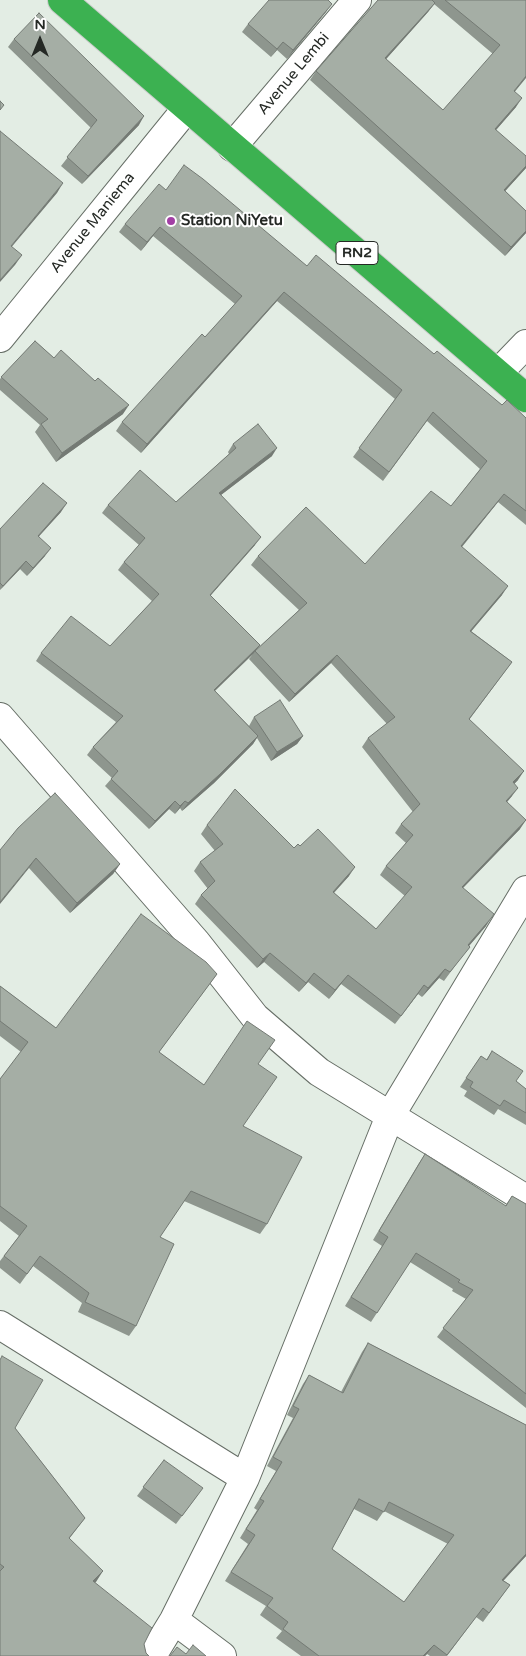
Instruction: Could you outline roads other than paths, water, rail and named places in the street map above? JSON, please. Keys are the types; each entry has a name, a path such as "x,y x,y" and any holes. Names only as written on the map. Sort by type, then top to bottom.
{"highway":[{"name":"RN2","path":"62,0 526,398"}],"street":[{"name":"Avenue Lembi","path":"232,147 357,0"},
{"name":"Avenue Maniema","path":"0,338 187,108"},
{"path":"498,373 526,344"},
{"path":"0,717 196,942 255,1017 319,1072 526,1199"},
{"path":"152,1656 174,1620 245,1478 390,1116 526,890"},
{"path":"0,1325 245,1478"},
{"path":"174,1620 222,1656"}],"place":[{"name":"Station NiYetu","path":"171,221"}]}
